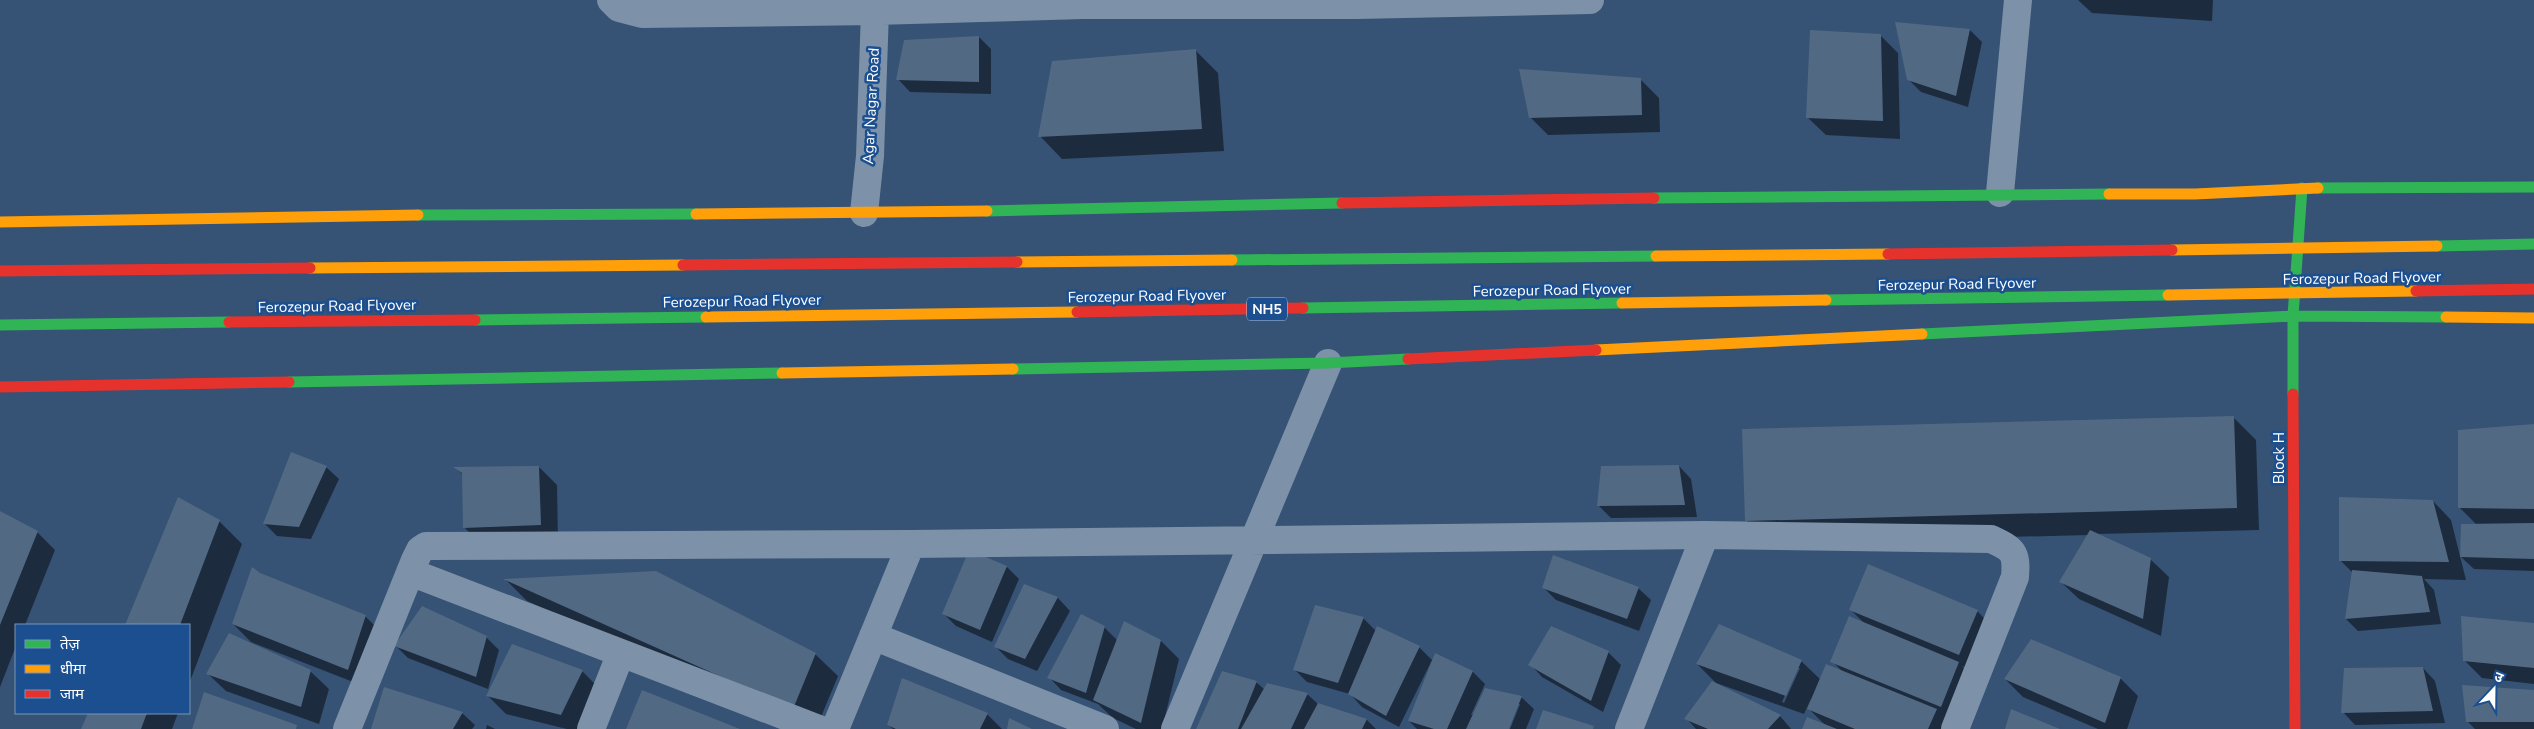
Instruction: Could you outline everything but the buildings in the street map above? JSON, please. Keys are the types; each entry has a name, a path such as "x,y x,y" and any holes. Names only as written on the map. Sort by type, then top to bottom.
{"main road":[{"path":"0,222 367,215 864,213 1501,200 2000,193 2195,194 2302,188 2534,188"},
{"name":"Block H","path":"2295,729 2293,316 2302,188"},
{"name":"Ferozepur Road Flyover","path":"0,271 1988,254 2534,244"},
{"name":"Ferozepur Road Flyover","path":"0,325 911,314 2534,289"},
{"path":"0,387 1328,363 2293,316 2534,318"}],"street":[{"path":"612,0 619,8 642,14 877,6 1083,2 1357,3 1590,0"},
{"path":"2000,193 2018,0"},
{"name":"Agar Nagar Road","path":"864,213 870,156 877,6"},
{"path":"1175,729 1328,363"},
{"path":"1629,729 1705,535"},
{"path":"347,729 410,572 420,550 426,546 910,544 1705,535 1991,539 2010,548 2016,560 2015,577 1955,729"},
{"path":"835,729 910,544"},
{"path":"410,572 819,729"},
{"path":"873,636 1105,729"},
{"path":"591,729 621,653"}],"traffic: fast":[{"path":"2318,188 2534,187"},
{"path":"2293,394 2293,316 2302,188"},
{"path":"1654,198 2109,194"},
{"path":"987,211 1342,203"},
{"path":"418,215 696,214"},
{"path":"2437,246 2534,244"},
{"path":"1232,260 1656,256"},
{"path":"1826,300 2168,295"},
{"path":"1303,308 1622,303"},
{"path":"1922,334 2293,316 2446,317"},
{"path":"475,320 706,317"},
{"path":"0,325 229,322"},
{"path":"1013,369 1328,363 1408,359"},
{"path":"289,382 782,373"}],"traffic: slow":[{"path":"2109,194 2195,194 2318,188"},
{"path":"696,214 987,211"},
{"path":"0,222 418,215"},
{"path":"2172,250 2437,246"},
{"path":"1656,256 1888,254"},
{"path":"1017,262 1232,260"},
{"path":"310,268 683,265"},
{"path":"2168,295 2416,291"},
{"path":"1622,303 1826,300"},
{"path":"706,317 1077,312"},
{"path":"2446,317 2534,318"},
{"path":"1596,350 1922,334"},
{"path":"782,373 1013,369"}],"traffic: jam":[{"path":"1342,203 1654,198"},
{"path":"1888,254 2172,250"},
{"path":"683,265 1017,262"},
{"path":"0,271 310,268"},
{"path":"2416,291 2534,289"},
{"path":"1077,312 1303,308"},
{"path":"229,322 475,320"},
{"path":"1408,359 1596,350"},
{"path":"0,387 289,382"},
{"path":"2293,394 2295,729"}]}
